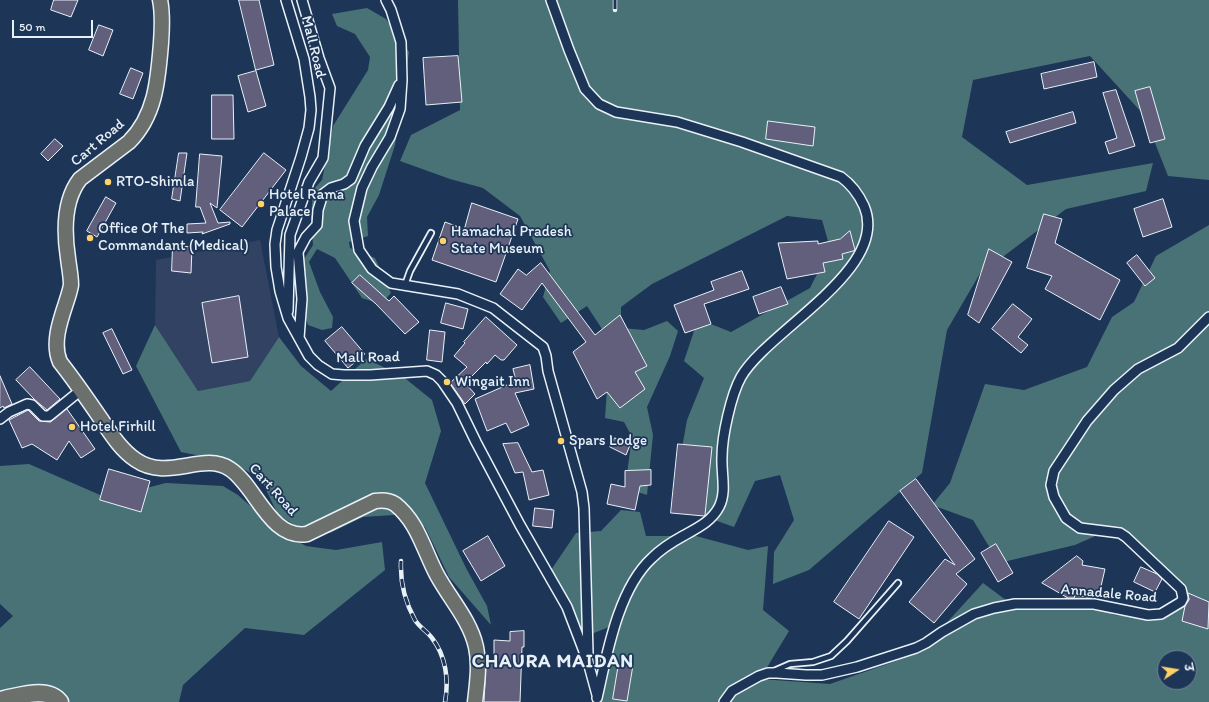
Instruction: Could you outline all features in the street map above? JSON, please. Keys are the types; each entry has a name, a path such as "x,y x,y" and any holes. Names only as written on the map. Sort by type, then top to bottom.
{"highway":[{"path":"0,701 34,694 47,694 56,698 60,702"}],"main road":[{"name":"Cart Road","path":"160,0 162,17 157,85 150,109 142,126 130,142 87,173 77,183 71,194 66,215 66,242 71,287 57,338 57,352 60,362 122,447 136,460 154,468 167,469 205,464 222,465 233,471 273,520 293,534 302,535 317,530 375,502 383,500 390,501 395,504 410,520 419,535 437,575 467,622 473,636 478,660 475,702"}],"street":[{"name":"Mall Road","path":"286,0 304,59 311,110 309,128 275,244 276,267 279,285 288,318 309,356 318,365 332,374 370,375 427,371 436,375 442,381 457,403 520,525 568,607 588,662 598,700"},
{"path":"288,318 290,235 309,182 323,158 330,88 319,58 302,0"},
{"path":"386,0 392,10 401,42 402,80 400,109 390,137 372,167 362,188 354,221 359,250 372,269 391,283 458,294 494,308 537,341 544,349 548,371 582,492 584,508 588,662"},
{"path":"551,0 582,83 585,89 599,104 616,112 677,122 742,142 841,177 852,185 860,197 866,209 868,223 866,237 859,256 848,271 787,330 754,359 744,373 736,391 723,442 723,482 720,505 707,521 694,531 672,543 652,558 642,568 630,587 608,649 598,700"},
{"path":"299,338 302,299 298,252 306,237 317,225 318,210 323,194 331,188 344,184 351,179 365,146 389,107 402,80"},
{"name":"Annadale Road","path":"724,702 732,691 752,679 768,673 822,675 857,667 916,648 974,614 994,608 1008,605 1055,603 1094,604 1148,615 1156,615 1165,613 1181,602 1183,598 1181,589 1126,536 1120,533 1080,528 1066,518 1054,497 1051,485 1054,471 1067,450 1087,422 1114,390 1138,369 1178,348 1209,317"},
{"path":"0,419 9,412 27,404 32,405 43,416 48,416 81,390"}],"lane":[{"path":"405,286 410,271 431,233"},
{"path":"768,673 790,664 813,662 830,656 847,641 898,583"}],"shaded area":[{"path":"260,240 279,337 250,381 198,391 155,325 156,260"}],"green space":[{"path":"458,0 1209,0 1209,180 1168,176 1144,115 1090,56 973,80 962,137 1027,185 1153,163 1146,191 1066,209 1004,256 982,270 947,330 922,473 809,570 773,584 774,552 794,520 780,475 755,481 734,527 689,511 679,465 687,420 704,378 684,361 698,319 731,332 810,288 830,248 822,220 787,216 652,284 621,307 621,328 644,330 667,321 678,331 670,356 647,407 653,435 647,495 625,488 632,437 624,422 605,418 607,390 615,349 587,306 561,323 543,297 550,271 520,216 483,188 450,179 400,161 411,135 460,110"},
{"path":"367,8 386,19 409,52 395,145 379,195 367,217 368,236 349,242 350,248 375,258 391,293 381,304 362,298 335,258 317,249 309,262 320,292 333,317 332,328 322,330 308,325 294,275 313,245 311,218 313,190 322,180 333,126 368,70 370,57 355,34 337,26 332,14"},
{"path":"1209,225 1209,702 601,702 619,623 589,635 569,618 547,576 576,533 601,531 621,510 640,512 646,536 696,536 748,550 768,546 763,610 789,631 760,679 830,684 919,653 983,583 1018,609 1078,594 1114,615 1164,619 1185,604 1182,584 1118,526 1075,545 999,563 973,520 932,505 950,483 985,384 1024,390 1087,367 1112,317 1134,302 1156,256"},
{"path":"155,325 198,391 250,381 279,337 301,366 331,391 366,359 401,375 432,400 441,431 425,483 466,568 487,606 491,625 449,577 425,527 409,514 363,517 330,533 306,532 278,515 261,479 231,462 181,452 136,366"},
{"path":"29,464 107,498 166,483 223,486 238,495 276,529 306,546 336,550 382,542 385,570 304,635 245,628 183,685 179,702 58,702 24,686 0,692 0,628 13,616 0,604 0,466"}],"building":[{"path":"54,0 78,0 71,17 51,10"},
{"path":"239,0 259,0 274,65 256,70"},
{"path":"99,25 113,30 103,56 89,50"},
{"path":"458,56 462,102 426,105 423,58"},
{"path":"1094,62 1097,77 1044,89 1041,74"},
{"path":"131,68 143,73 133,99 120,94"},
{"path":"256,71 266,106 248,112 238,76"},
{"path":"1150,87 1165,139 1150,143 1135,91"},
{"path":"1116,90 1135,146 1109,154 1105,142 1117,138 1103,93"},
{"path":"212,95 233,95 234,139 212,139"},
{"path":"1073,112 1076,123 1010,143 1006,132"},
{"path":"768,121 815,127 813,146 766,139"},
{"path":"55,139 63,146 48,161 41,154"},
{"path":"179,153 187,153 180,201 172,199"},
{"path":"264,153 286,170 242,227 220,210"},
{"path":"200,154 222,156 217,208 210,203 218,223 230,222 230,224 202,234 203,232 187,233 187,224 206,223 200,207 196,207"},
{"path":"106,197 116,203 97,237 87,231"},
{"path":"1163,199 1172,227 1143,237 1134,209"},
{"path":"472,203 518,219 496,282 432,260 445,222 464,229"},
{"path":"1044,214 1062,219 1055,243 1120,280 1100,320 1045,289 1052,276 1027,268"},
{"path":"850,231 855,250 842,254 843,259 823,263 825,272 787,279 778,243 818,241 818,244 840,239"},
{"path":"173,245 192,247 191,273 172,271"},
{"path":"989,249 1012,262 979,323 968,315"},
{"path":"1137,255 1155,278 1145,286 1127,263"},
{"path":"541,263 595,335 620,315 647,366 635,372 645,389 620,408 607,392 597,399 573,352 586,342 542,283 522,310 500,294 518,269 526,275"},
{"path":"742,271 749,289 704,304 711,324 685,333 674,305 714,290 711,282"},
{"path":"360,275 389,301 394,296 419,322 405,334 376,304 352,283"},
{"path":"781,287 788,304 759,314 753,297"},
{"path":"239,296 248,357 212,363 202,303"},
{"path":"446,303 468,309 463,329 441,323"},
{"path":"1013,304 1032,319 1018,337 1028,345 1021,353 992,329"},
{"path":"486,317 517,345 504,360 501,360 495,355 465,383 475,394 465,404 450,383 467,367 454,356"},
{"path":"342,327 365,354 348,368 325,341"},
{"path":"112,329 132,370 123,374 103,333"},
{"path":"430,330 445,332 442,362 427,360"},
{"path":"530,365 534,389 515,393 529,425 511,433 506,423 487,431 475,399 516,381 513,369"},
{"path":"30,367 60,399 47,410 16,380"},
{"path":"0,376 12,404 4,408 3,406 0,408"},
{"path":"67,409 95,449 81,458 69,441 57,460 32,444 22,448 9,420 28,410 39,421 50,422"},
{"path":"615,438 630,445 626,455 610,447"},
{"path":"518,443 532,472 543,470 549,495 529,500 523,472 515,473 503,444"},
{"path":"678,444 712,447 704,516 671,513"},
{"path":"109,469 150,481 141,512 100,500"},
{"path":"651,470 651,485 640,486 635,510 607,504 611,484 625,487 625,471"},
{"path":"916,479 975,559 956,574 967,584 934,623 909,602 945,559 955,565 900,491"},
{"path":"535,508 554,510 552,528 533,526"},
{"path":"889,521 914,537 859,619 834,602"},
{"path":"488,536 505,566 481,581 463,551"},
{"path":"996,544 1013,573 998,582 981,553"},
{"path":"1077,556 1083,561 1082,565 1105,569 1098,599 1075,595 1074,598 1068,598 1042,583"},
{"path":"1141,567 1157,574 1162,579 1155,592 1134,582"},
{"path":"1188,593 1209,602 1208,629 1182,621 1185,606 1189,600"},
{"path":"524,631 520,702 484,702 486,663 494,663 494,640 510,641 510,632"},
{"path":"619,663 633,665 627,701 613,699"}],"railway":[{"path":"615,0 615,10"},
{"path":"401,561 402,584 408,606 417,622 437,645 443,660 447,685 445,702"}],"place":[{"name":"RTO-Shimla","path":"108,182"},
{"name":"Hotel Rama Palace","path":"261,204"},
{"name":"Office Of The Commandant (Medical)","path":"90,238"},
{"name":"Hamachal Pradesh State Museum","path":"443,241"},
{"name":"Wingait Inn","path":"447,382"},
{"name":"Hotel Firhill","path":"72,427"},
{"name":"Spars Lodge","path":"561,441"}],"district":[{"name":"CHAURA MAIDAN","path":"553,662"}]}
